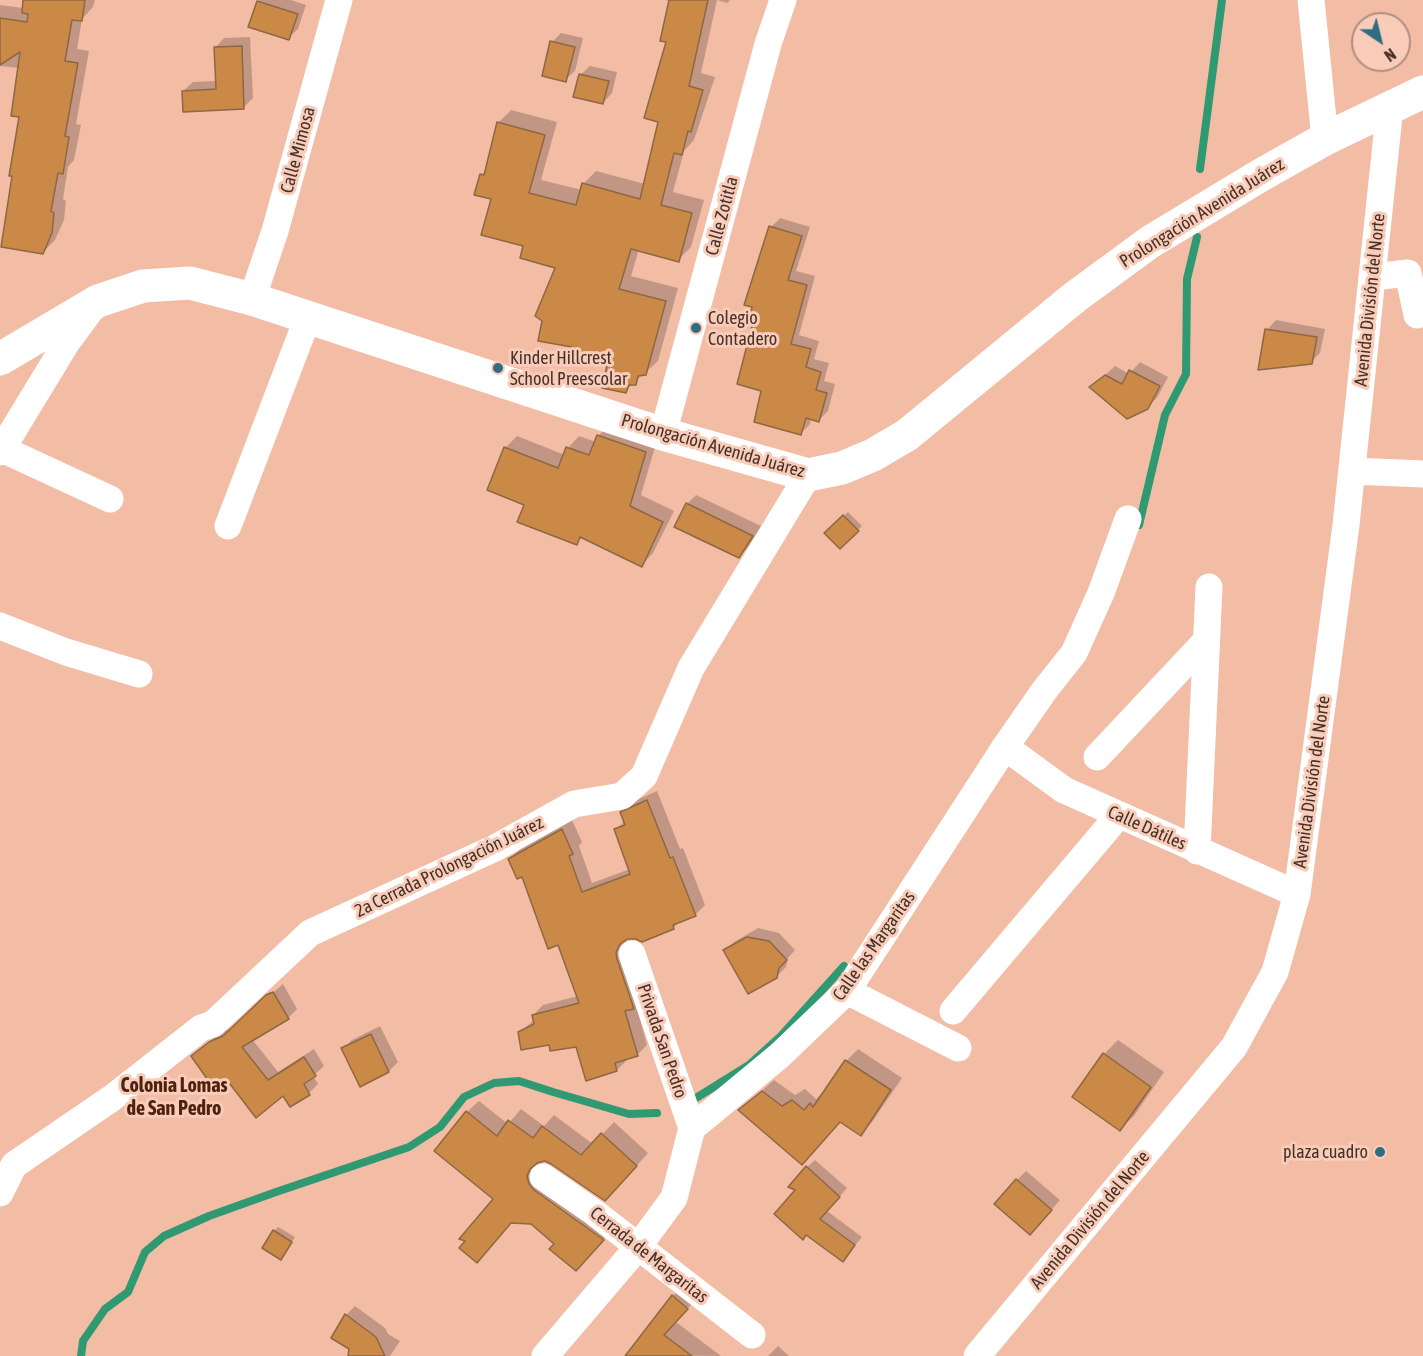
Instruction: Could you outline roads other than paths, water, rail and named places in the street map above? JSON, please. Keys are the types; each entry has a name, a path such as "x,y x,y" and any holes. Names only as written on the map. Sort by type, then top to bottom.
{"street":[{"name":"Calle Mimosa","path":"252,298 275,231 339,0"},
{"name":"Calle Zotitla","path":"663,434 768,44 783,0"},
{"path":"1311,0 1325,139"},
{"name":"Prolongación Avenida Juárez","path":"0,359 98,301 143,286 190,283 252,298 663,434 808,475 842,468 873,455 907,435 1075,297 1150,242 1325,139 1423,92"},
{"name":"Avenida División del Norte","path":"977,1356 1234,1047 1275,972 1297,894 1352,471 1390,106"},
{"path":"1373,276 1408,273 1417,315 1423,313"},
{"path":"98,301 67,342 1,450 110,499"},
{"path":"228,526 308,317"},
{"path":"1352,471 1423,474"},
{"name":"2a Cerrada Prolongación Juárez","path":"0,1193 14,1165 112,1098 201,1028 213,1024 310,933 495,848 574,804 622,796 645,776 691,668 808,475"},
{"name":"Calle las Margaritas","path":"693,1128 779,1056 847,991 1005,747 1074,653 1101,593 1128,519"},
{"path":"1197,851 1209,587"},
{"path":"0,626 66,652 139,674"},
{"path":"1097,757 1206,641"},
{"name":"Calle Dátiles","path":"1005,747 1064,790 1297,894"},
{"path":"953,1011 1118,816"},
{"name":"Privada San Pedro","path":"632,954 693,1128"},
{"path":"847,991 958,1048"},
{"path":"545,1356 638,1247 674,1198 693,1128"},
{"name":"Cerrada de Margaritas","path":"543,1177 595,1213 752,1335"}],"waterway":[{"path":"1200,169 1222,0"},
{"path":"1139,525 1165,415 1186,374 1187,279 1197,237"},
{"path":"696,1098 749,1065 781,1036 844,966"},
{"path":"81,1356 83,1341 105,1309 128,1292 145,1252 164,1236 209,1216 409,1147 440,1127 464,1097 494,1083 519,1081 629,1114 657,1113"}],"place":[{"name":"Colegio Contadero","path":"696,328"},
{"name":"Kinder Hillcrest School Preescolar","path":"498,368"},
{"name":"plaza cuadro","path":"1380,1152"}],"district":[{"name":"Colonia Lomas de San Pedro","path":"174,1098"}]}
